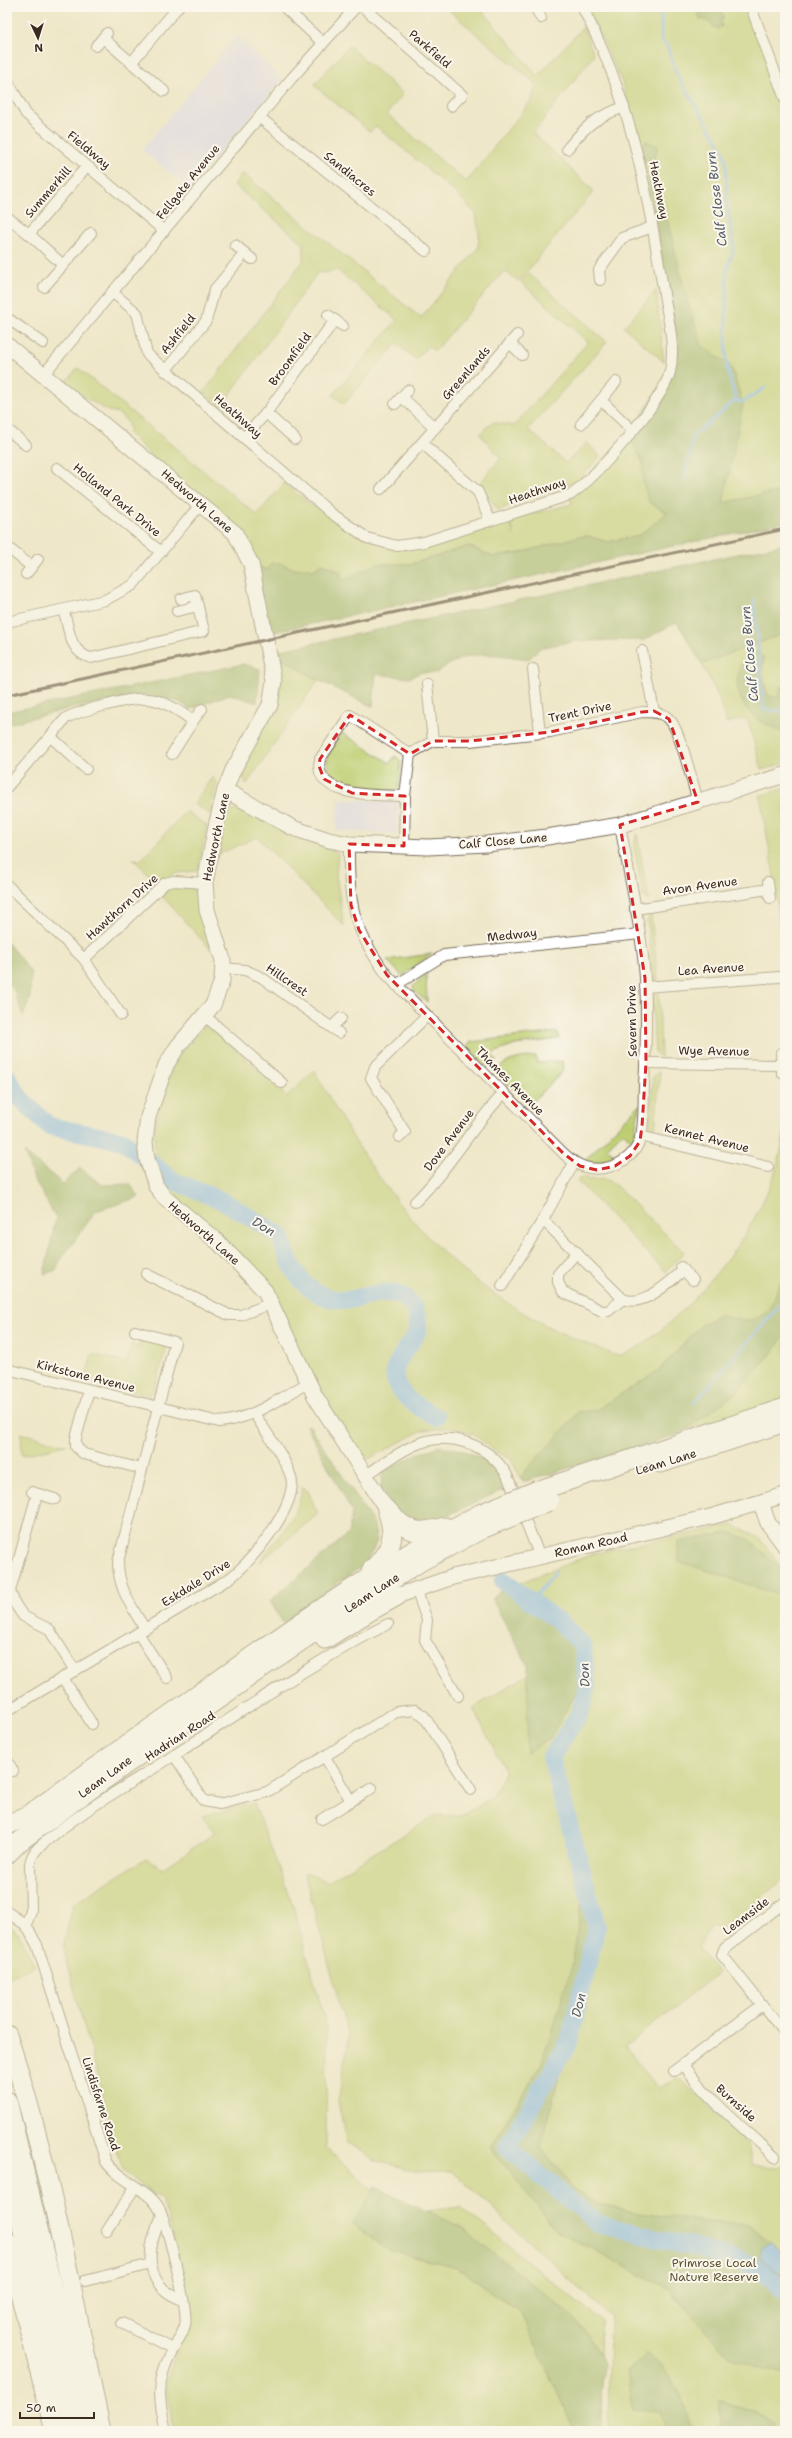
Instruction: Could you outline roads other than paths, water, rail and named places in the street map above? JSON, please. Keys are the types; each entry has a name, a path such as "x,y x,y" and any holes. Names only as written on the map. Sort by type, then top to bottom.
{"highway":[{"name":"Leam Lane","path":"7,1825 29,1815 258,1652 419,1547 477,1521 785,1408"},
{"name":"Leam Lane","path":"546,1495 785,1422"},
{"path":"387,1510 402,1526 415,1531 429,1531 477,1521"},
{"path":"354,1588 381,1561 390,1546 393,1530 387,1510"},
{"name":"Leam Lane","path":"7,1854 25,1838 157,1740 376,1590 423,1560 477,1521"},
{"path":"157,1740 258,1681 370,1611 397,1596"},
{"path":"7,2035 29,2106 56,2216 101,2431"},
{"path":"7,2101 87,2431"},
{"path":"7,2162 70,2431"},
{"path":"7,2242 55,2431"}],"street":[{"path":"131,63 178,7"},
{"path":"284,7 323,43"},
{"name":"Fellgate Avenue","path":"43,375 259,117 356,7"},
{"name":"Parkfield","path":"363,7 465,98 451,106"},
{"path":"535,7 541,18"},
{"name":"Heathway","path":"112,292 137,313 147,354 331,513 367,538 397,546 424,542 570,495 582,487 596,473 657,401 666,383 672,357 670,328 642,170 624,106 596,34 582,7"},
{"path":"751,7 785,99"},
{"path":"96,46 105,35 131,63 164,91"},
{"name":"Fieldway","path":"7,80 26,114 164,231"},
{"path":"567,149 586,127 600,116 624,106"},
{"name":"Sandiacres","path":"259,117 426,251"},
{"name":"Summerhill","path":"28,234 87,166"},
{"name":"Summerhill","path":"7,217 63,265"},
{"path":"600,280 599,270 622,238 652,227"},
{"path":"44,286 91,233"},
{"name":"Ashfield","path":"165,371 206,321 214,289 248,256 235,245"},
{"path":"7,318 42,343"},
{"name":"Broomfield","path":"244,438 266,413 335,320"},
{"name":"Greenlands","path":"383,482 422,443 517,335"},
{"path":"510,343 522,354"},
{"name":"Hedworth Lane","path":"7,345 235,533 251,564 274,681 270,705 234,770 225,790 205,883 207,910 222,953 223,968 218,994 205,1016 178,1046 166,1065 148,1117 145,1142 152,1176 164,1198 219,1243 257,1281 272,1303 308,1383 387,1510"},
{"path":"581,424 616,382"},
{"path":"401,397 435,428"},
{"path":"602,400 632,430"},
{"path":"266,413 295,439"},
{"path":"7,429 26,445"},
{"path":"422,443 478,492 490,520"},
{"name":"Holland Park Drive","path":"57,468 161,552"},
{"name":"Holland Park Drive","path":"7,622 64,611 105,600 133,585 201,504"},
{"path":"7,547 32,566"},
{"path":"64,611 74,648 84,656 91,658 204,631 195,595 182,599"},
{"path":"177,612 198,606"},
{"path":"642,651 654,711 669,718 677,734 698,802"},
{"path":"533,669 540,733"},
{"path":"427,684 433,741"},
{"path":"7,787 66,718 78,712 132,698 150,698 172,706 193,722"},
{"path":"172,754 202,709"},
{"name":"Trent Drive","path":"410,754 433,741 470,741 540,733 642,712 654,711"},
{"path":"404,846 405,796 410,754 350,715 320,759 318,766 324,779 342,790 352,793 405,796"},
{"path":"51,737 86,769"},
{"name":"Calf Close Lane","path":"225,790 293,828 350,844 404,846 487,844 547,838 620,825 785,775"},
{"name":"Severn Drive","path":"574,1163 597,1170 615,1166 630,1156 640,1136 646,1062 645,986 640,934 620,825"},
{"name":"Thames Avenue","path":"350,844 348,879 351,900 359,930 371,954 396,985 574,1163"},
{"name":"Hawthorn Drive","path":"84,959 165,883 174,881 205,883"},
{"name":"Hawthorn Drive","path":"7,885 84,959 121,1015"},
{"name":"Avon Avenue","path":"635,908 769,890"},
{"name":"Medway","path":"396,985 444,955 640,934"},
{"name":"Hillcrest","path":"223,968 245,970 261,977 335,1030 341,1018"},
{"name":"Lea Avenue","path":"645,986 779,977"},
{"path":"205,1016 282,1083"},
{"path":"400,1137 404,1132 371,1078 375,1068 427,1016"},
{"name":"Wye Avenue","path":"646,1062 782,1069 781,1053"},
{"name":"Dove Avenue","path":"415,1202 454,1158 484,1114 504,1093"},
{"name":"Kennet Avenue","path":"640,1136 768,1167"},
{"path":"503,1286 543,1220 574,1163"},
{"path":"543,1220 623,1299 629,1302 642,1300 682,1268 693,1280"},
{"path":"577,1252 558,1274 558,1282 563,1292 602,1311 608,1311 623,1299"},
{"path":"146,1274 229,1315 241,1316 272,1303"},
{"path":"135,1331 175,1342 118,1562 118,1572 123,1591 167,1678"},
{"name":"Kirkstone Avenue","path":"7,1369 158,1408 219,1422 240,1419 308,1383"},
{"path":"89,1390 76,1438 76,1447 84,1454 142,1469"},
{"name":"Eskdale Drive","path":"7,1711 241,1570 288,1504 292,1491 291,1477 254,1412"},
{"path":"365,1476 410,1448 427,1442 450,1439 474,1445 489,1453 500,1464 507,1475 540,1557"},
{"path":"55,1499 34,1493 10,1591 15,1604 23,1616 49,1629 75,1671"},
{"name":"Roman Road","path":"397,1596 453,1577 761,1503 785,1495"},
{"path":"761,1503 768,1522 785,1546"},
{"path":"416,1589 427,1620 425,1640 458,1696"},
{"name":"Hadrian Road","path":"26,1925 31,1912 30,1864 32,1856 37,1849 74,1821 336,1651 388,1624"},
{"path":"63,1678 92,1724"},
{"path":"174,1755 204,1801 214,1804 267,1792 396,1712 415,1710 424,1716 471,1790"},
{"path":"324,1757 351,1801"},
{"path":"7,1760 13,1771"},
{"path":"322,1819 372,1788"},
{"name":"Leamside","path":"762,2005 724,1958 723,1950 785,1902"},
{"name":"Lindisfarne Road","path":"7,1912 26,1925 37,1945 101,2152 112,2171 154,2201 162,2216 183,2300 185,2324 160,2381 161,2406 166,2431"},
{"path":"674,2071 762,2005 784,2030"},
{"name":"Burnside","path":"683,2065 700,2088 719,2108 776,2157"},
{"path":"107,2231 135,2187"},
{"path":"162,2216 152,2234 150,2248 151,2264 154,2274 166,2291 183,2300"},
{"path":"85,2281 151,2264"},
{"path":"122,2323 173,2350"}],"water":[{"path":"770,2242 785,2256 785,2276 768,2265 760,2257 762,2248"}],"waterway":[{"name":"Calf Close Burn","path":"656,7 661,16 661,40 667,46 677,75 723,150 726,161 727,206 734,246 727,270 726,342 727,369 736,400 693,436 684,479"},
{"path":"736,400 743,402 765,388"},
{"name":"Calf Close Burn","path":"754,599 764,710 785,711"},
{"name":"Don","path":"7,1076 19,1097 49,1126 123,1141 174,1181 223,1201 281,1236 284,1248 294,1270 309,1288 319,1294 330,1298 343,1300 375,1294 391,1293 398,1294 409,1301 417,1316 418,1327 415,1336 400,1358 395,1372 395,1380 399,1388 409,1400 436,1417"},
{"path":"694,1403 785,1299"},
{"path":"531,1602 556,1571"},
{"name":"Don","path":"503,1581 562,1624 583,1646 587,1687 580,1713 551,1757 597,1926 569,2042 507,2147 598,2224 708,2251 756,2267 785,2291"}],"railway":[{"path":"7,695 785,529"}],"park label":[{"name":"Primrose Local Nature Reserve","path":"714,2270"}]}
